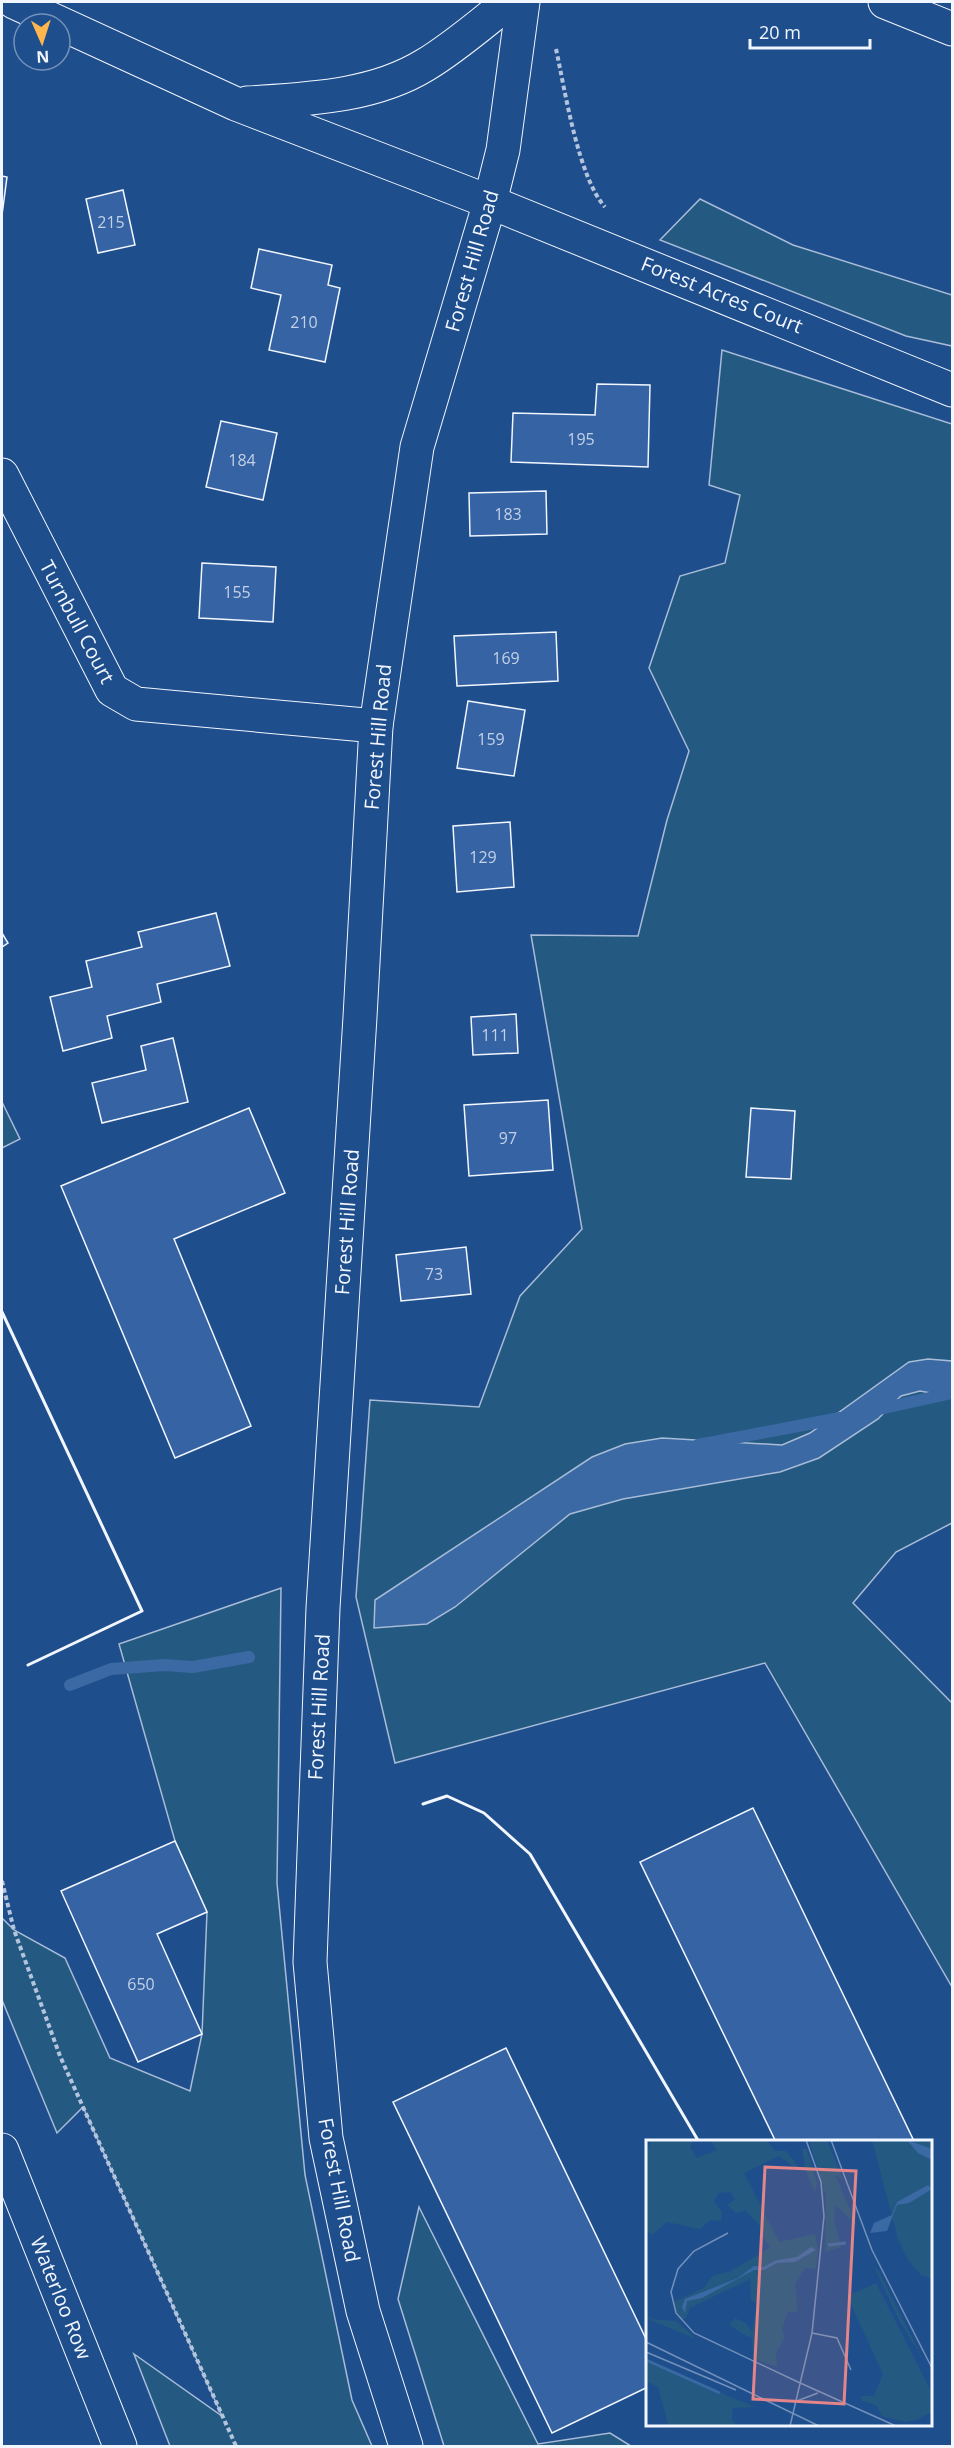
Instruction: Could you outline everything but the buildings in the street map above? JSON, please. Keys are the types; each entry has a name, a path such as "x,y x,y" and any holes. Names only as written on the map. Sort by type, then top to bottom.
{"main road":[{"name":"Forest Acres Court","path":"14,2 236,104 490,202 952,390"},
{"path":"236,104 328,98 378,85 424,66 509,2"},
{"name":"Forest Hill Road","path":"406,2446 363,2311 326,2138 310,1962 323,1608 376,726 417,447 490,202 502,150 522,2"},
{"path":"885,2 952,29"},
{"name":"Turnbull Court","path":"2,475 112,690 136,704 376,726"},
{"name":"Waterloo Row","path":"2,2150 120,2446"}],"path":[{"path":"554,39 578,142 595,196 609,210"},
{"path":"2,1881 14,1930 60,2056 236,2446"}],"shaded area":[{"path":"700,199 793,245 952,295 952,346 906,336 660,240"},
{"path":"722,350 952,424 952,1523 896,1552 853,1603 952,1703 952,1987 765,1663 395,1763 356,1597 370,1400 479,1407 520,1296 582,1229 531,935 638,936 667,820 689,751 649,668 680,576 725,563 740,495 709,485"},
{"path":"2,1102 20,1139 2,1148"},
{"path":"928,1359 952,1361 952,1397 920,1391 901,1396 878,1419 819,1458 780,1472 623,1499 570,1514 455,1607 427,1624 374,1628 375,1600 592,1457 625,1444 662,1438 782,1445 810,1433 909,1362"},
{"path":"281,1588 277,1883 305,2175 352,2400 372,2446 170,2446 134,2354 222,2416 83,2107 57,2133 2,2000 2,1918 14,1930 65,1958 110,2058 190,2091 202,2034 207,1912 175,1841 119,1644"},
{"path":"419,2207 538,2444 610,2433 631,2446 444,2446 398,2299"}],"waterway":[{"path":"875,1410 952,1393"},
{"path":"698,1445 840,1418"},
{"path":"70,1685 111,1669 164,1665 193,1667 249,1657"}],"wall":[{"path":"2,1312 142,1611 28,1665"},
{"path":"423,1804 447,1796 484,1813 530,1854 698,2140"}]}
